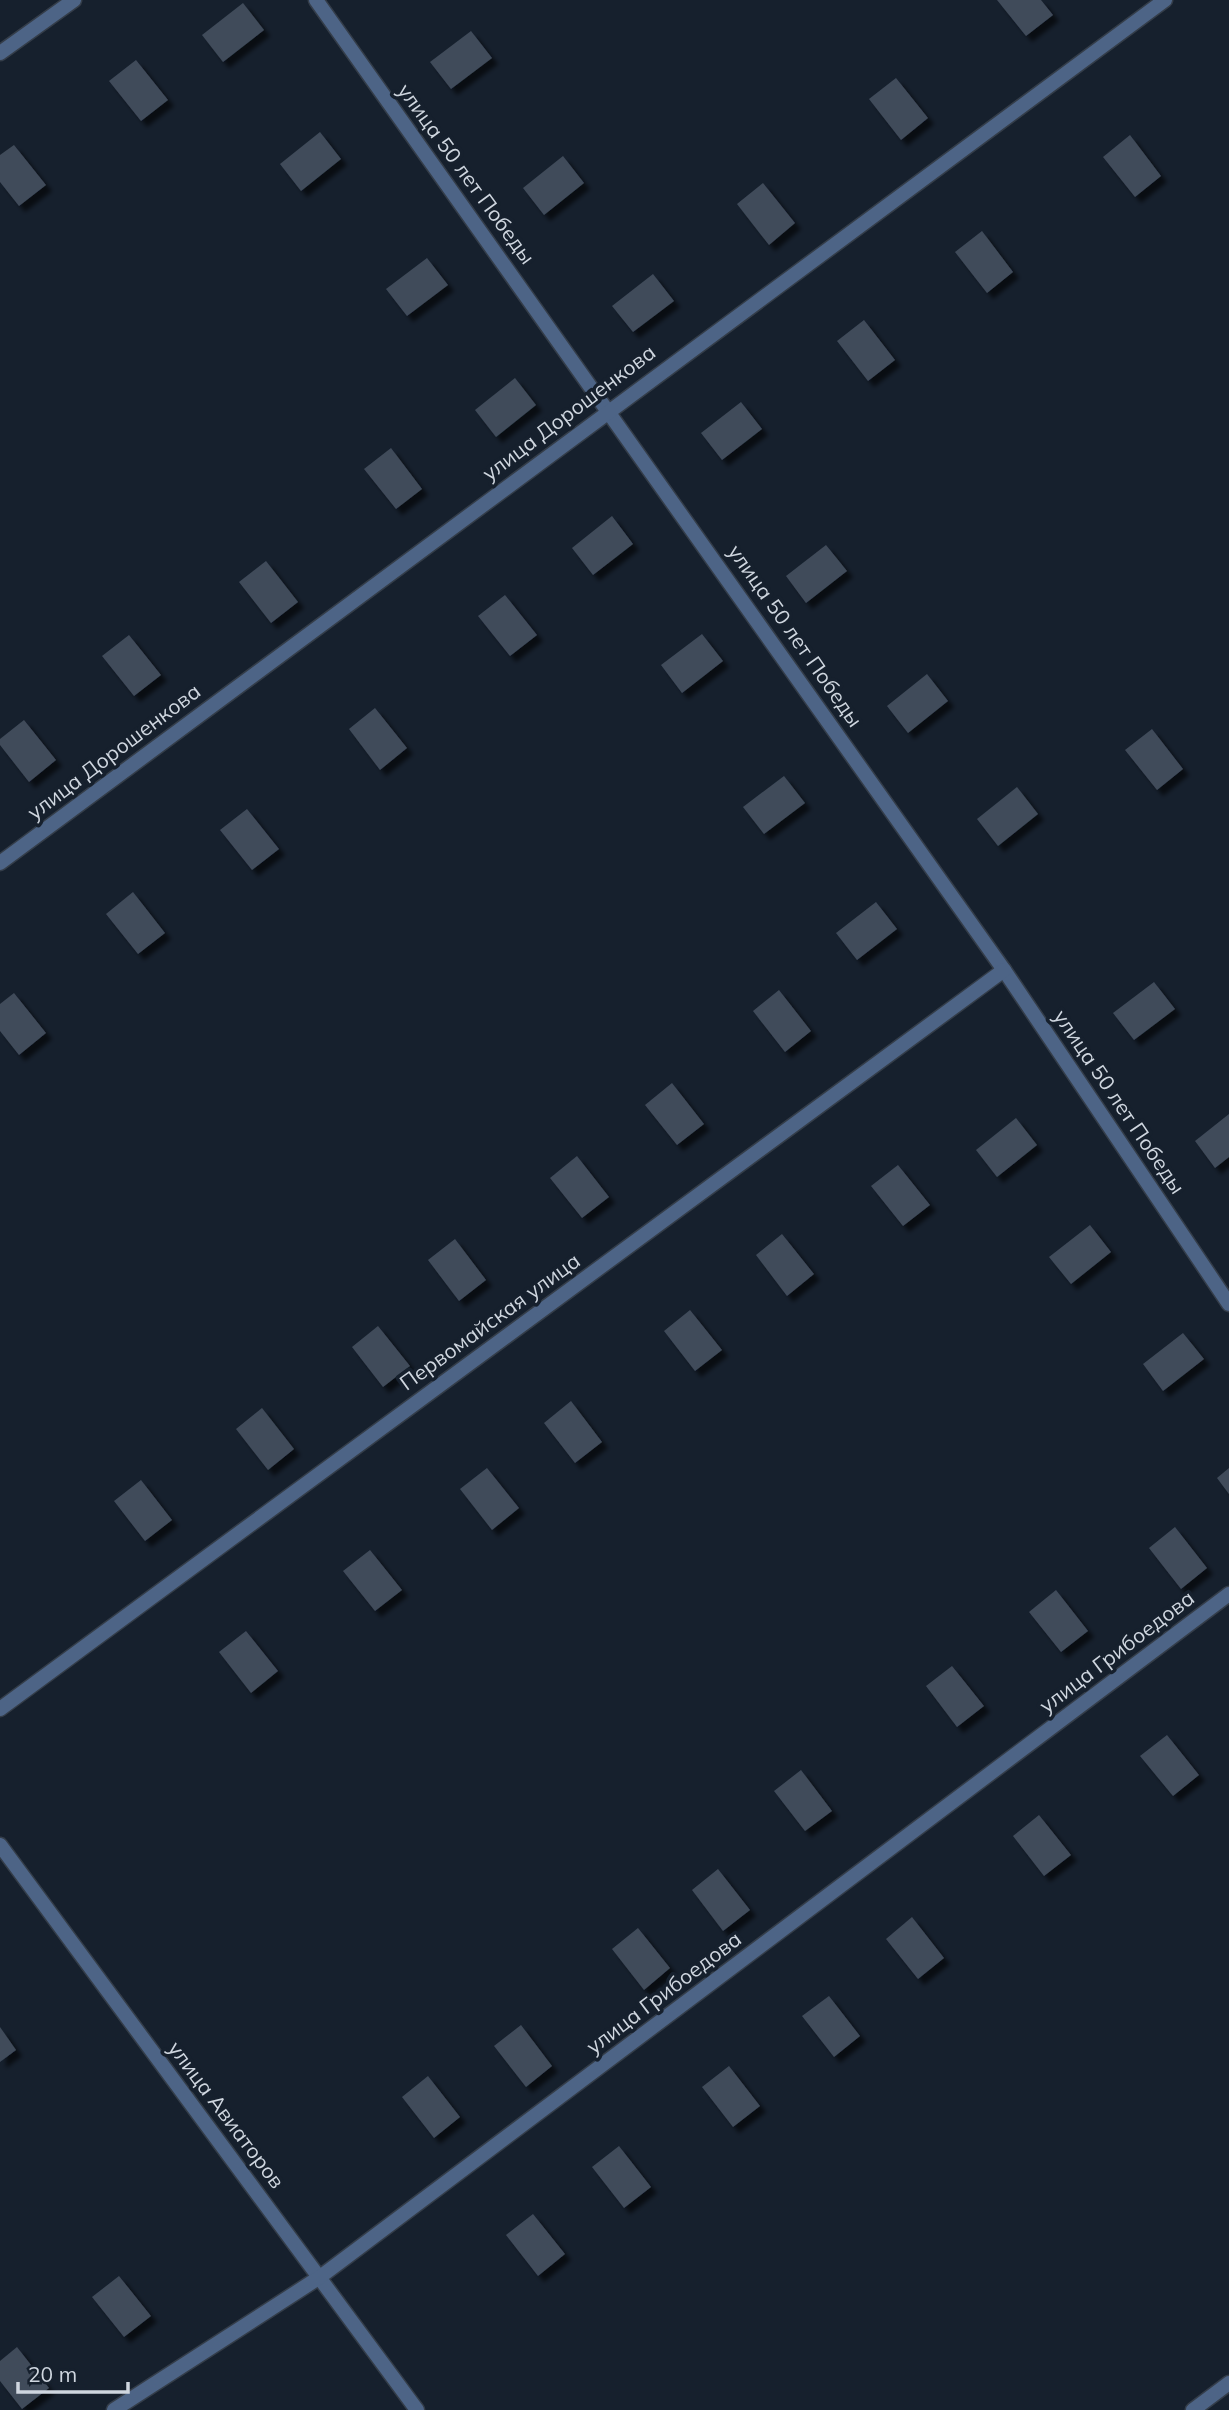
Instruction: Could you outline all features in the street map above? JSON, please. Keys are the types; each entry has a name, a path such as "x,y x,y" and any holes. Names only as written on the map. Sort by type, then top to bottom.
{"street":[{"path":"0,53 74,0"},
{"name":"улица 50 лет Победы","path":"316,0 1004,970 1229,1304"},
{"name":"улица Дорошенкова","path":"0,863 1165,0"},
{"name":"Первомайская улица","path":"0,1709 1004,970"},
{"name":"улица Грибоедова","path":"114,2410 320,2277 1229,1594"},
{"name":"улица Авиаторов","path":"0,1845 417,2410"},
{"path":"1193,2410 1229,2383"}],"building":[{"path":"997,0 1041,0 1053,15 1026,36"},
{"path":"243,3 264,30 223,62 202,35"},
{"path":"471,31 492,58 451,89 430,62"},
{"path":"136,60 168,100 141,121 109,81"},
{"path":"896,78 928,118 901,140 869,99"},
{"path":"320,132 341,159 301,191 280,164"},
{"path":"1130,135 1161,176 1135,197 1103,157"},
{"path":"14,145 46,185 19,206 0,182 0,155"},
{"path":"563,156 584,183 544,215 523,188"},
{"path":"763,183 795,223 769,245 737,204"},
{"path":"982,231 1013,272 987,293 955,252"},
{"path":"427,258 448,285 407,316 386,289"},
{"path":"653,274 674,301 633,332 612,306"},
{"path":"864,320 895,360 868,381 837,341"},
{"path":"515,378 536,405 496,437 475,410"},
{"path":"741,402 762,429 722,460 701,433"},
{"path":"391,448 422,489 396,509 364,469"},
{"path":"612,516 633,544 593,575 572,548"},
{"path":"826,545 847,571 806,603 786,576"},
{"path":"266,561 298,602 271,623 239,582"},
{"path":"505,595 537,635 510,656 478,616"},
{"path":"702,634 723,661 682,693 661,665"},
{"path":"129,635 161,675 134,696 102,656"},
{"path":"927,674 948,701 908,733 887,706"},
{"path":"375,708 407,748 380,770 349,729"},
{"path":"24,720 56,760 29,782 0,745 0,739"},
{"path":"1152,729 1183,769 1157,790 1125,750"},
{"path":"784,776 805,803 764,834 743,807"},
{"path":"1017,787 1038,814 998,846 977,819"},
{"path":"247,809 279,849 252,870 220,830"},
{"path":"133,892 165,933 138,954 106,914"},
{"path":"876,902 897,929 857,960 836,933"},
{"path":"1154,982 1175,1009 1134,1040 1113,1013"},
{"path":"779,990 811,1031 785,1052 753,1011"},
{"path":"14,993 46,1033 19,1055 0,1031 0,1004"},
{"path":"672,1083 704,1124 677,1145 645,1105"},
{"path":"1229,1114 1229,1157 1215,1168 1195,1141"},
{"path":"1016,1118 1037,1145 997,1177 976,1150"},
{"path":"577,1156 609,1197 582,1218 550,1178"},
{"path":"898,1165 930,1205 903,1226 871,1186"},
{"path":"1090,1225 1111,1252 1071,1284 1049,1257"},
{"path":"782,1234 814,1274 787,1296 756,1255"},
{"path":"455,1239 486,1280 459,1301 428,1260"},
{"path":"690,1310 722,1350 695,1371 664,1331"},
{"path":"378,1326 410,1366 383,1387 352,1347"},
{"path":"1183,1333 1204,1359 1163,1391 1143,1364"},
{"path":"571,1401 602,1442 575,1463 544,1423"},
{"path":"262,1408 294,1449 268,1470 236,1429"},
{"path":"487,1468 519,1508 492,1530 460,1489"},
{"path":"1229,1468 1229,1494 1217,1478"},
{"path":"141,1480 172,1520 145,1541 114,1501"},
{"path":"1175,1527 1207,1568 1181,1589 1149,1548"},
{"path":"370,1550 402,1590 375,1611 343,1571"},
{"path":"1056,1590 1088,1631 1061,1652 1029,1612"},
{"path":"246,1631 278,1671 251,1693 219,1652"},
{"path":"952,1666 984,1706 957,1727 926,1686"},
{"path":"1167,1735 1199,1775 1173,1796 1140,1756"},
{"path":"801,1770 832,1811 805,1831 774,1791"},
{"path":"1039,1815 1071,1855 1044,1876 1013,1836"},
{"path":"718,1869 750,1910 723,1931 692,1890"},
{"path":"912,1917 944,1958 918,1979 886,1939"},
{"path":"638,1928 670,1968 644,1990 612,1949"},
{"path":"829,1996 860,2036 834,2057 802,2016"},
{"path":"521,2025 552,2066 526,2087 494,2046"},
{"path":"0,2027 16,2050 0,2062"},
{"path":"729,2066 760,2106 733,2127 702,2087"},
{"path":"428,2076 460,2117 434,2138 402,2097"},
{"path":"619,2146 651,2187 624,2208 592,2167"},
{"path":"533,2214 565,2254 538,2276 506,2235"},
{"path":"119,2276 151,2316 124,2337 92,2297"},
{"path":"17,2347 49,2388 22,2409 0,2381 0,2361"}]}
